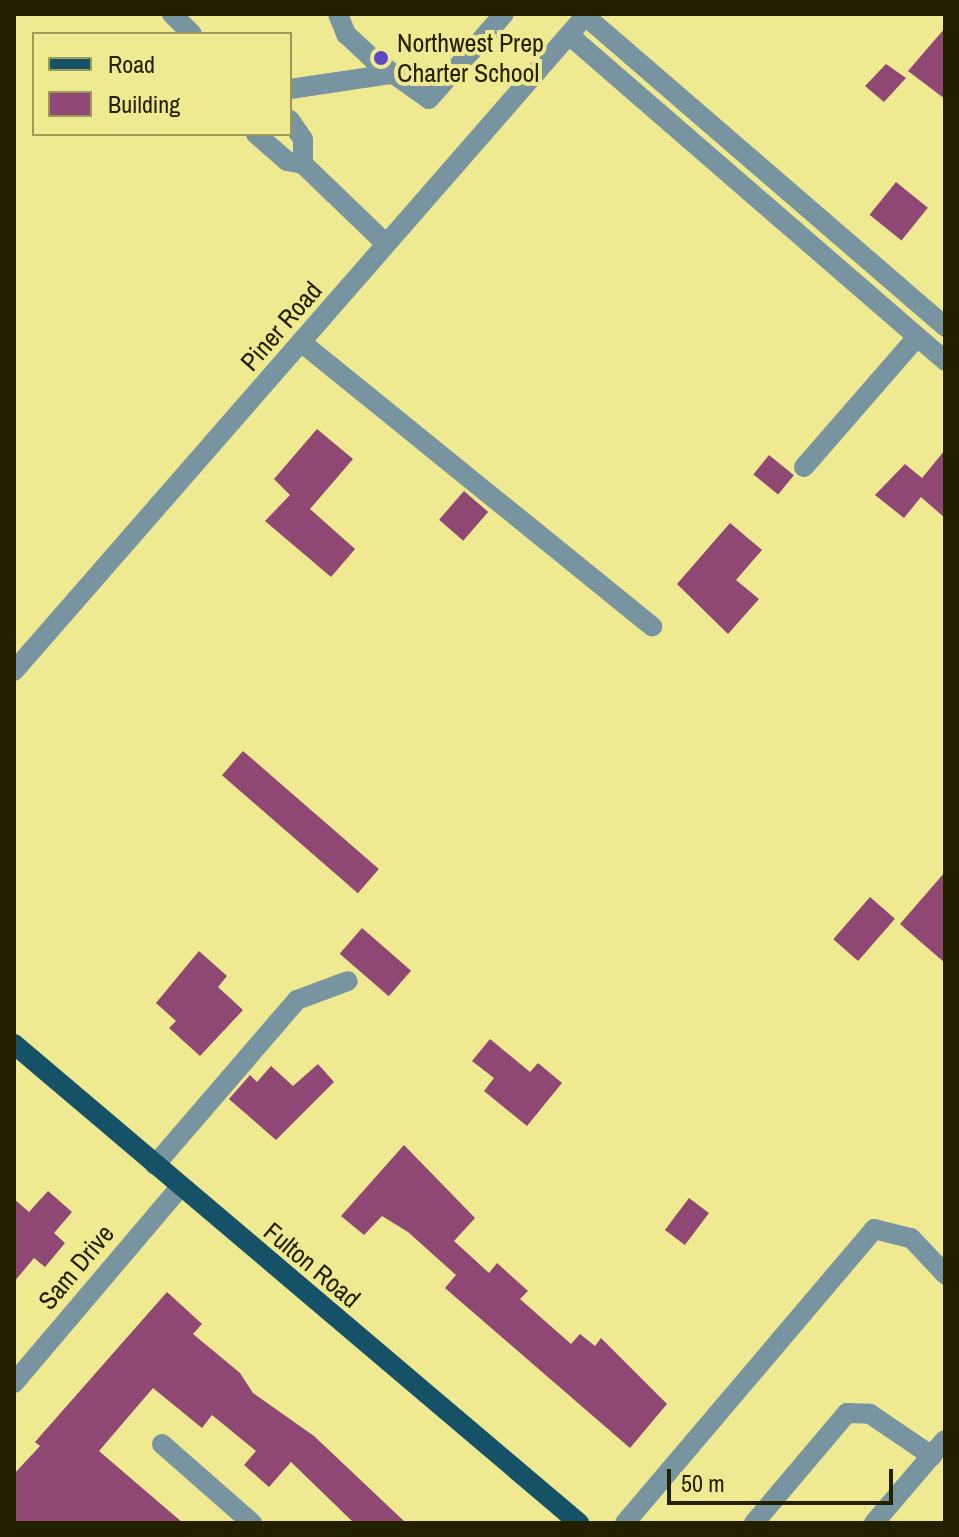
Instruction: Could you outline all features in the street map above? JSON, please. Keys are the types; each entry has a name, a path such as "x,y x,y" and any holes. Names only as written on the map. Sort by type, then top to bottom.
{"main road":[{"name":"Fulton Road","path":"14,1044 579,1523"}],"street":[{"path":"172,14 190,32"},
{"path":"338,14 346,34 390,74 429,99 504,14"},
{"path":"585,15 945,327"},
{"name":"Piner Road","path":"14,671 585,15"},
{"path":"569,35 945,361"},
{"path":"292,89 390,74"},
{"path":"292,123 303,139 303,164"},
{"path":"258,136 287,161 303,164 386,244"},
{"path":"804,467 917,337"},
{"path":"301,342 652,626"},
{"path":"155,1165 297,1000 348,981"},
{"name":"Sam Drive","path":"14,1383 180,1187"},
{"path":"625,1523 874,1229 911,1238 945,1274"},
{"path":"754,1523 847,1413 870,1414 938,1448 874,1523"},
{"path":"162,1444 252,1523"}],"building":[{"path":"945,28 945,99 908,71"},
{"path":"886,64 906,78 884,102 865,86"},
{"path":"896,182 928,208 901,240 870,215"},
{"path":"317,429 353,459 310,509 355,549 331,577 265,521 290,495 274,479"},
{"path":"945,450 945,518 921,497 904,518 875,495 905,464 922,478"},
{"path":"769,455 794,475 778,495 753,474"},
{"path":"464,491 488,512 463,541 439,520"},
{"path":"730,523 762,550 736,580 759,599 728,634 677,584"},
{"path":"243,751 379,869 358,893 222,775"},
{"path":"945,872 945,963 900,924"},
{"path":"870,897 895,919 858,961 833,939"},
{"path":"362,928 411,971 389,996 340,954"},
{"path":"199,951 227,976 218,987 243,1010 200,1056 169,1028 176,1021 156,1003"},
{"path":"490,1039 530,1072 538,1063 562,1083 527,1126 484,1091 494,1078 472,1061"},
{"path":"318,1064 334,1082 276,1140 229,1099 250,1075 257,1082 271,1066 293,1086"},
{"path":"404,1145 475,1218 454,1241 489,1273 497,1263 528,1291 520,1299 571,1344 580,1334 595,1346 601,1338 667,1404 630,1448 445,1288 456,1275 408,1232 382,1216 364,1235 341,1216"},
{"path":"48,1191 72,1212 54,1233 65,1243 45,1267 34,1258 14,1282 14,1199 29,1212"},
{"path":"689,1198 709,1213 685,1245 665,1230"},
{"path":"167,1292 202,1324 193,1334 240,1373 253,1393 314,1436 406,1523 354,1523 291,1462 269,1487 244,1465 256,1451 212,1415 202,1428 153,1388 99,1451 183,1523 14,1523 14,1474 40,1446 35,1442"}],"place":[{"name":"Northwest Prep Charter School","path":"381,58"}]}
